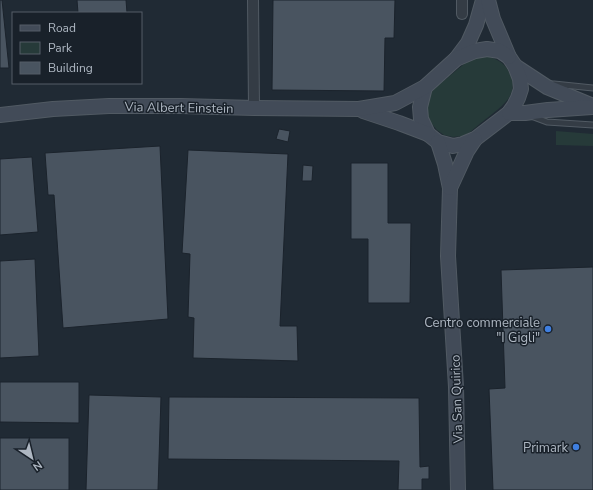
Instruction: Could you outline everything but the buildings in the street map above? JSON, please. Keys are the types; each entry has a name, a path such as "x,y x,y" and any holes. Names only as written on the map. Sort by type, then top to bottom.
{"street":[{"path":"253,0 254,108"},
{"path":"462,0 462,14"},
{"path":"425,86 456,59 468,43 476,25 483,0"},
{"name":"Via San Quirico","path":"433,138 453,146 475,139 509,113 518,98 521,89 520,79 493,19 488,0"},
{"path":"456,59 475,51 487,49 500,51 512,62 547,87 593,107"},
{"name":"Via Albert Einstein","path":"0,114 109,106 359,109 395,103 425,86"},
{"name":"Via San Quirico","path":"425,86 420,107 421,119 433,138 444,164 450,188 448,256 456,387 458,490"},
{"path":"509,113 593,107"},
{"name":"Via Albert Einstein","path":"359,109 399,123 433,138"},
{"name":"Via San Quirico","path":"450,188 467,151 475,139"}],"lane":[{"path":"540,82 593,88"},
{"path":"525,113 547,122 593,125"}],"green space":[{"path":"485,56 499,61 509,72 513,86 509,97 506,102 469,133 462,136 453,137 444,135 431,123 427,114 429,96 434,89 470,59"},
{"path":"556,131 593,134 593,146 556,145"}],"place":[{"name":"Centro commerciale \"I Gigli\"","path":"548,329"},
{"name":"Primark","path":"576,447"}]}
